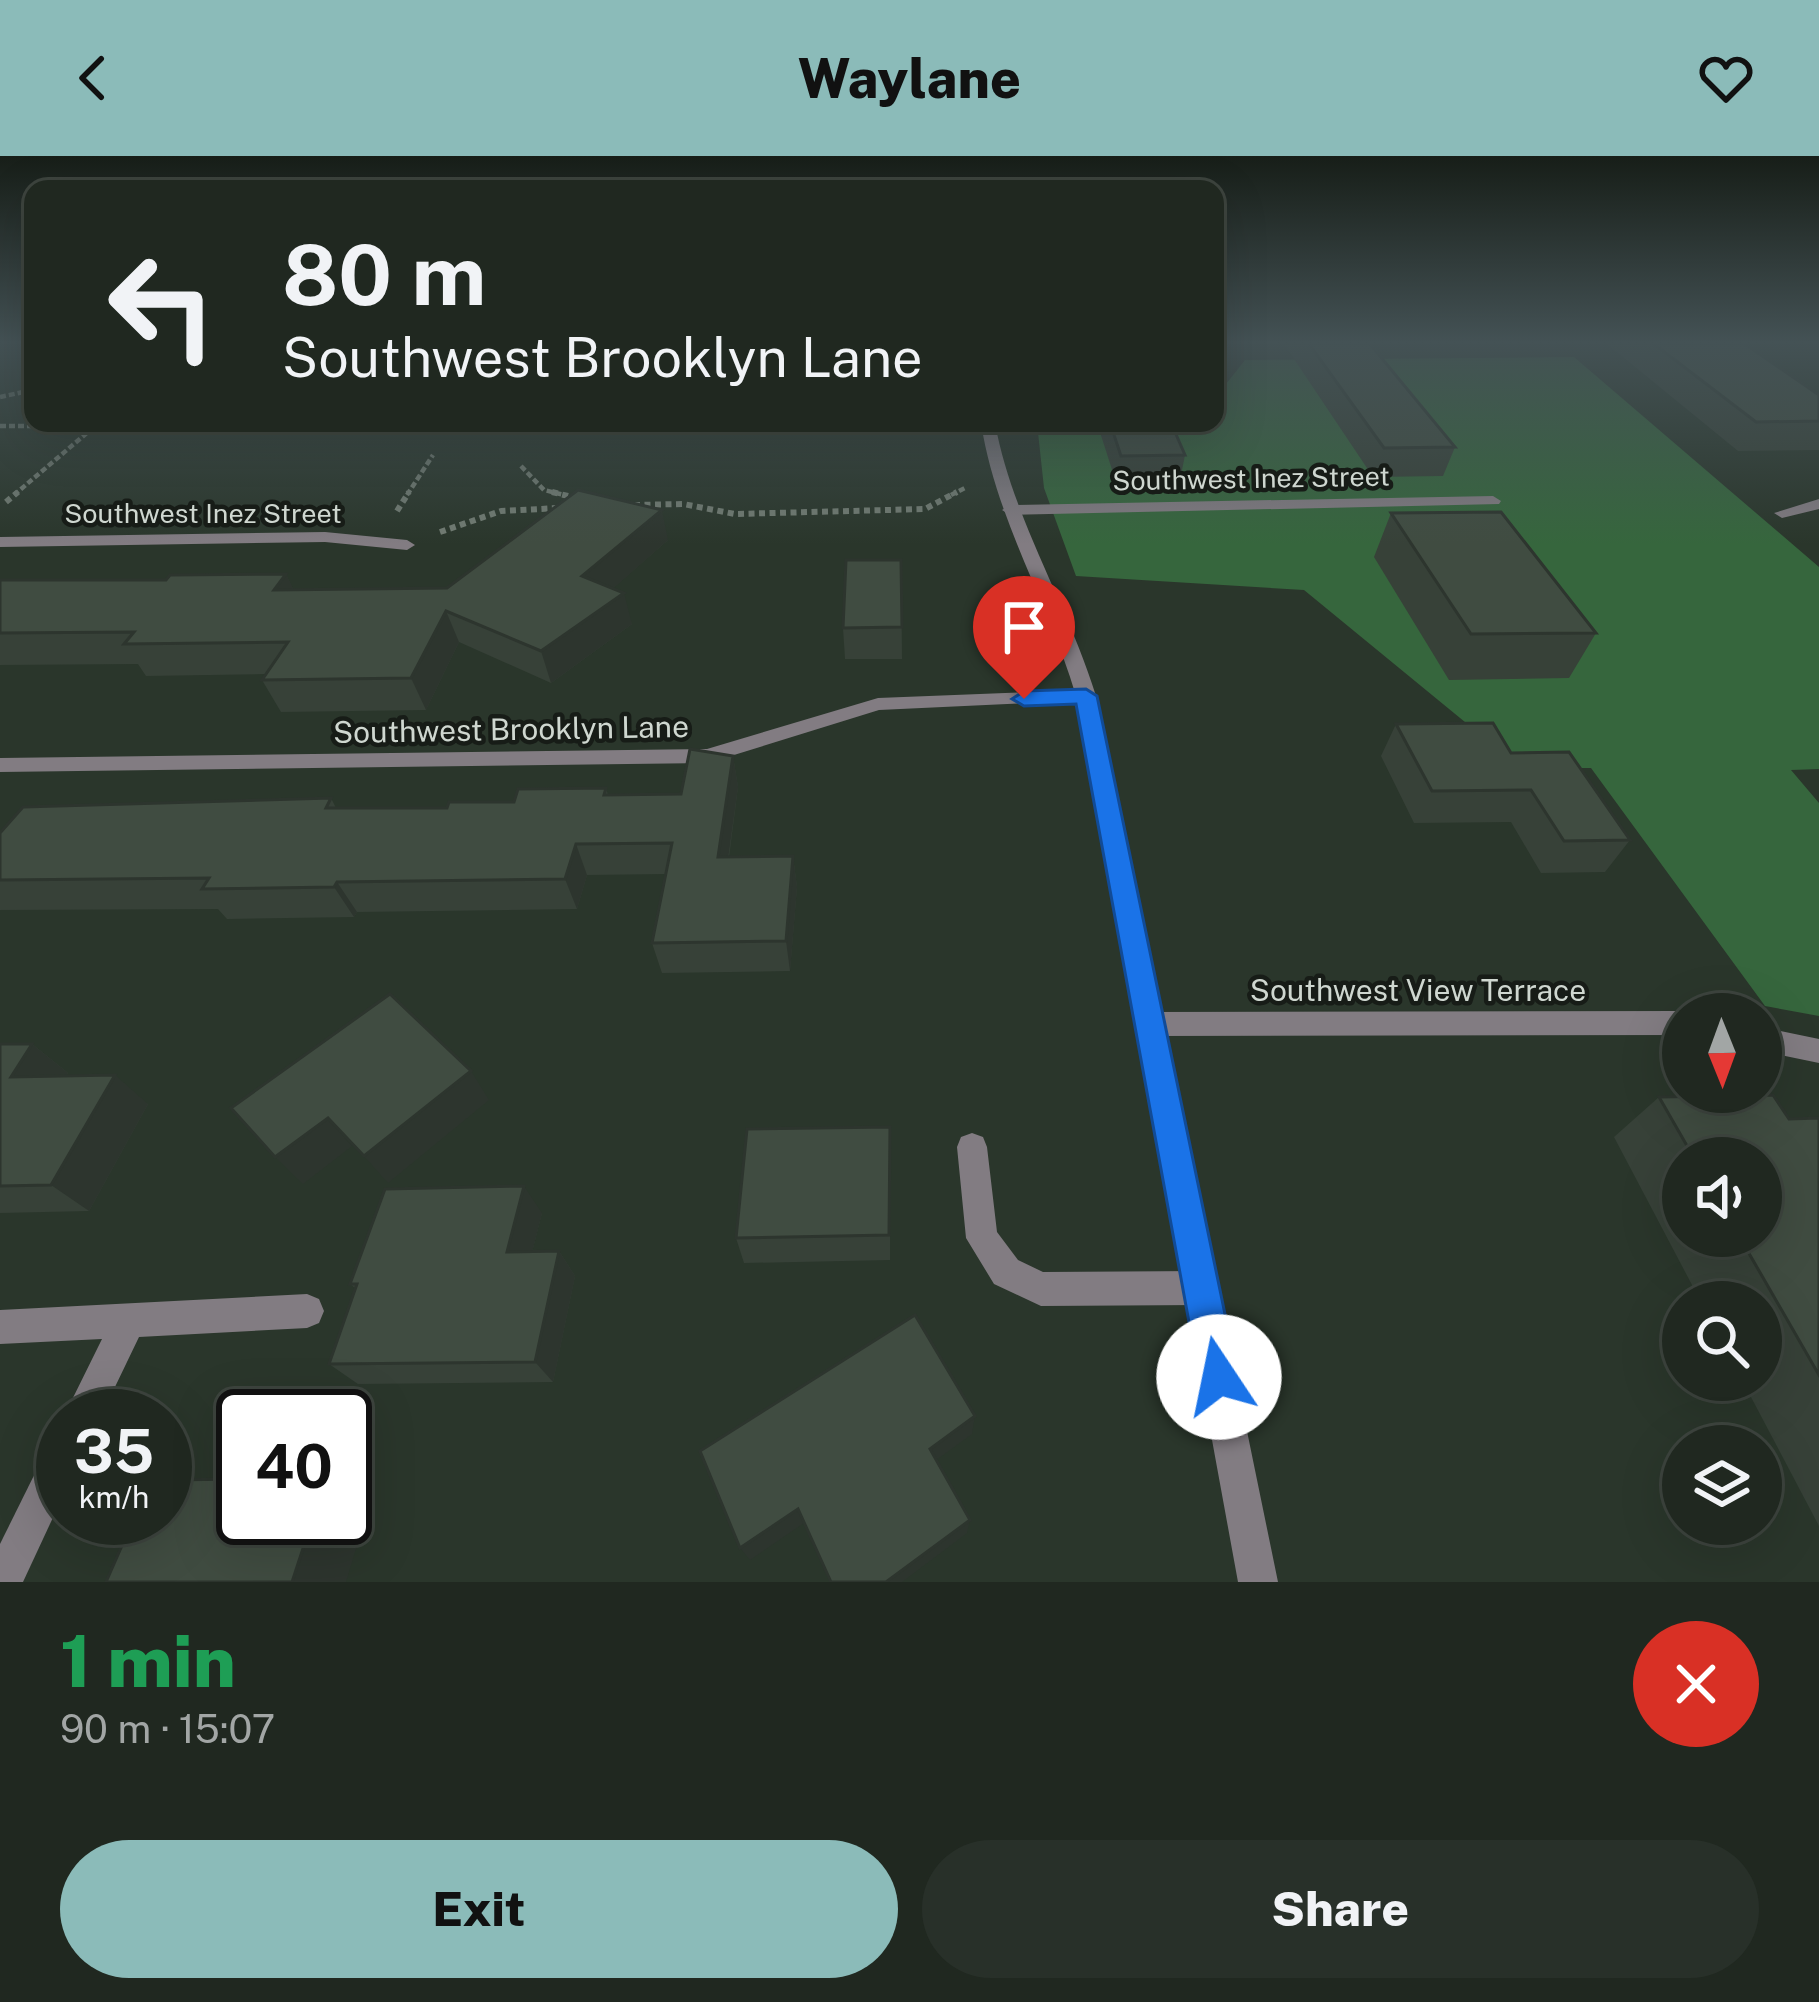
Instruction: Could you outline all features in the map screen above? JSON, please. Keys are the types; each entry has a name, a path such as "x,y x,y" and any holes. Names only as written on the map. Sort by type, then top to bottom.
{"street":[{"path":"990,432 998,481 1064,625 1086,696 1258,1582"},
{"name":"Southwest Inez Street","path":"1010,510 1493,501"},
{"path":"1782,513 1819,504"},
{"name":"Southwest Inez Street","path":"0,542 325,537 406,545"},
{"name":"Southwest Brooklyn Lane","path":"0,765 708,756 878,704 1086,696"},
{"name":"Southwest View Terrace","path":"1153,1024 1662,1023"},
{"path":"1782,1043 1819,1051"},
{"path":"973,1147 982,1238 1006,1272 1041,1289 1201,1288"},
{"path":"0,1327 307,1311"},
{"path":"95,1389 129,1321"},
{"path":"2,1582 36,1512"}],"path":[{"path":"0,507 88,432"},
{"path":"407,496 433,455"},
{"path":"406,545 501,511 586,504 544,490 520,466"},
{"path":"626,506 683,504 735,514 925,509 963,488"}],"green space":[{"path":"1224,411 1636,411 1819,567 1819,769 1791,770 1819,803 1819,1016 1782,1009 1782,993 1755,993 1591,768 1521,768 1304,590 1076,576 1044,488 1038,432 1224,432"}],"building":[{"path":"1357,411 1425,411 1455,447 1384,448"},
{"path":"1741,411 1819,411 1819,421 1756,422"},
{"path":"1113,432 1175,432 1185,455 1121,456"},
{"path":"578,490 662,510 582,576 624,593 541,651 446,611 411,678 262,680 288,642 124,644 134,632 0,633 0,580 286,574 274,590 447,588"},
{"path":"1501,512 1596,633 1471,634 1391,513"},
{"path":"846,560 901,560 902,627 843,628"},
{"path":"1493,723 1511,753 1569,752 1630,840 1564,841 1531,790 1432,791 1396,724"},
{"path":"690,749 733,756 718,857 793,856 786,941 652,943 672,843 576,844 565,879 202,889 209,878 0,880 0,833 23,807 331,798 326,808 447,808 449,802 514,802 518,789 606,788 604,795 681,794"},
{"path":"390,994 471,1071 364,1156 328,1118 275,1157 231,1108"},
{"path":"0,1044 32,1044 11,1077 115,1075 51,1185 0,1186"},
{"path":"1782,1108 1789,1119 1819,1118 1819,1375 1782,1311 1782,1281 1765,1281 1751,1257 1782,1257 1782,1137 1682,1137 1668,1113 1782,1113"},
{"path":"890,1127 889,1235 736,1238 747,1129"},
{"path":"524,1186 507,1252 559,1251 535,1362 329,1364 357,1284 350,1284 385,1189"},
{"path":"915,1315 975,1416 930,1449 970,1520 886,1582 831,1582 798,1509 740,1548 700,1451"},
{"path":"216,1479 216,1545 304,1545 292,1582 106,1582 122,1545 192,1545 192,1480"}],"route":[{"path":"1024,699 1086,696 1219,1377"}]}
